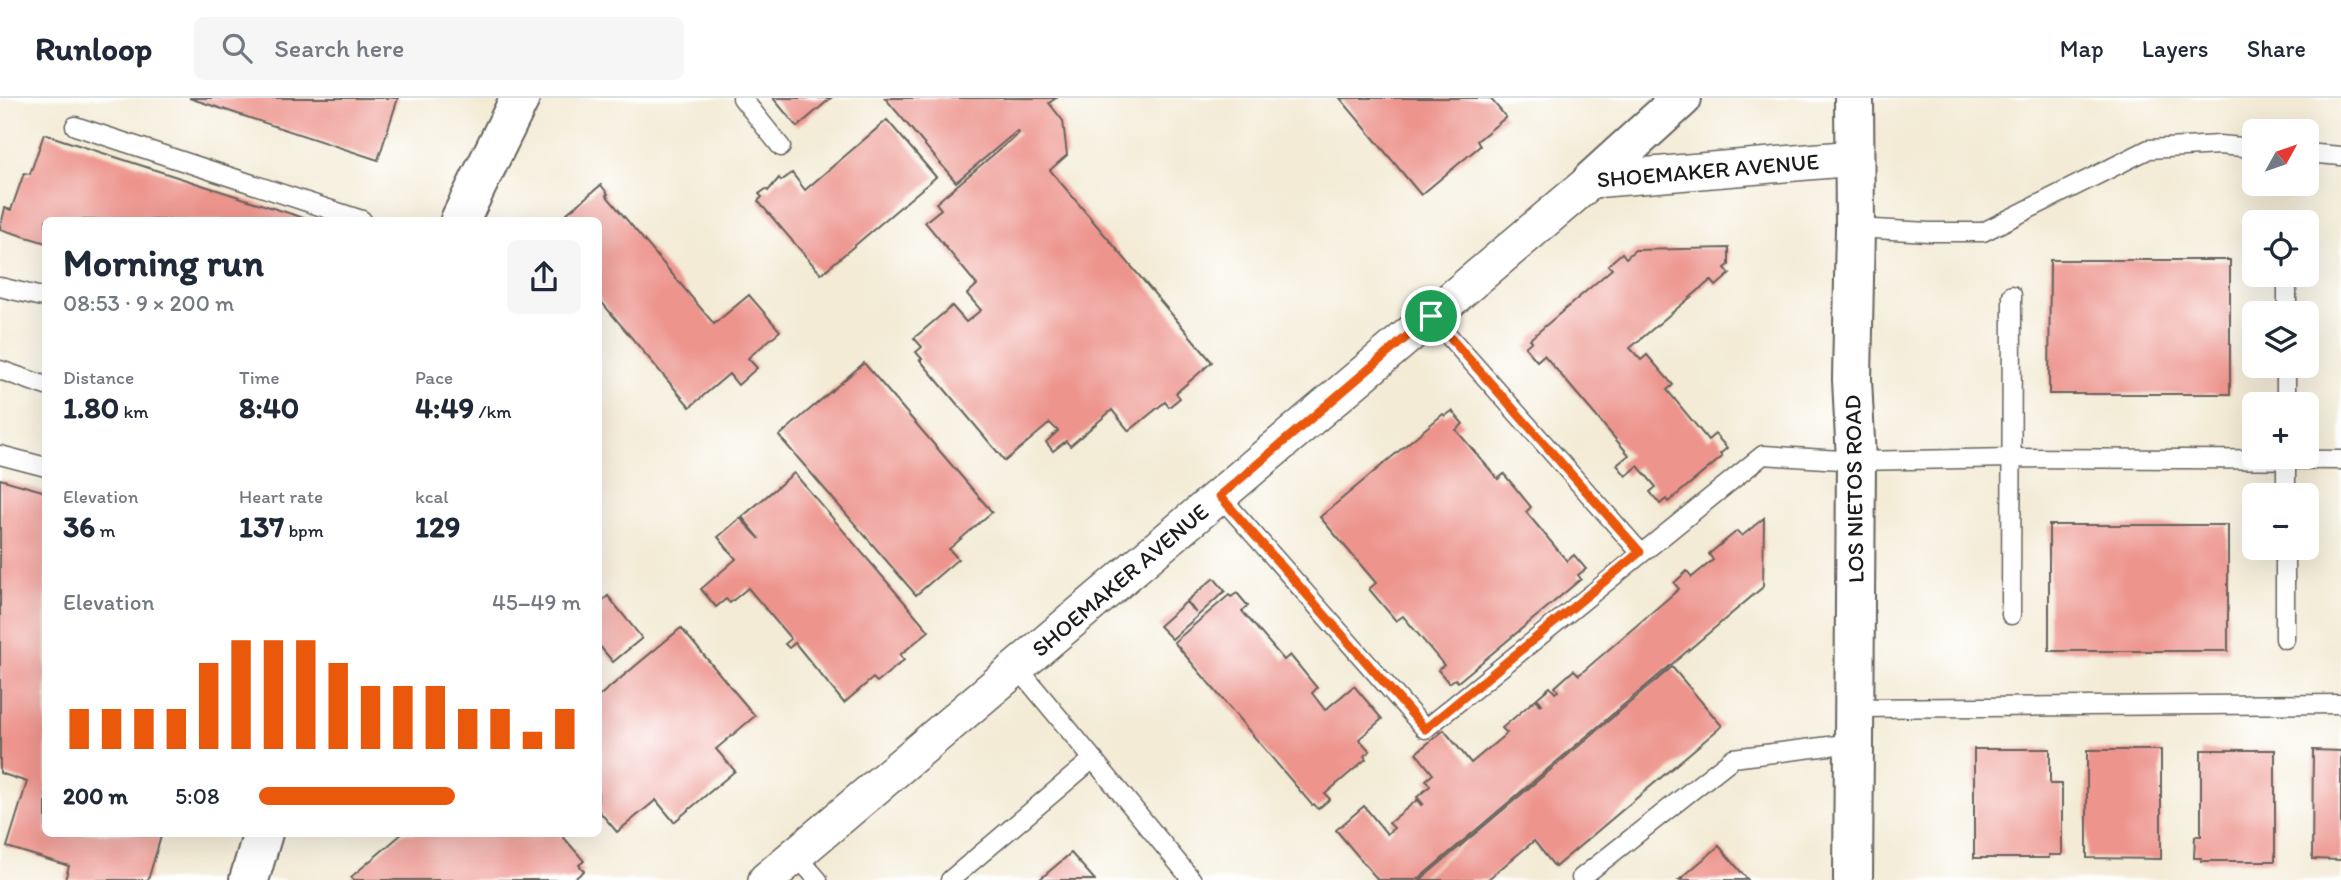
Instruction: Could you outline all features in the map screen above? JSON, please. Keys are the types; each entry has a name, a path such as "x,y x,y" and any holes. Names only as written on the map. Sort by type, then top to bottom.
{"main road":[{"path":"461,217 519,98"},
{"path":"1592,180 1682,98"},
{"name":"LOS NIETOS ROAD","path":"1853,880 1856,461 1852,379 1854,98"},
{"path":"249,880 262,837"}],"street":[{"name":"SHOEMAKER AVENUE","path":"766,880 807,867 1017,667 1592,180 1855,158"}],"lane":[{"path":"742,98 781,147"},
{"path":"75,126 353,217"},
{"path":"1855,228 1983,232 2149,149 2219,145 2242,147"},
{"path":"2319,154 2341,156"},
{"path":"0,287 42,297"},
{"path":"2011,615 2012,295"},
{"path":"1431,316 1640,552"},
{"path":"0,370 42,385"},
{"path":"0,454 42,466"},
{"path":"1220,496 1425,729 1640,552 1763,455 1856,461 2242,458"},
{"path":"2319,459 2341,460"},
{"path":"2285,639 2286,560"},
{"path":"1017,667 1192,880"},
{"path":"1581,878 1733,758 1854,726 2341,704"},
{"path":"950,880 1093,759"}],"building":[{"path":"189,98 398,98 378,160"},
{"path":"773,98 831,98 797,127"},
{"path":"885,98 1056,98 1049,103 1063,121 1067,155 1050,170 1212,362 1176,393 1180,398 1169,407 1165,402 1129,431 1112,410 1070,446 1066,441 1053,451 1046,442 1058,431 1050,423 1005,461 920,360 922,359 916,352 922,347 914,338 952,306 966,322 981,310 967,294 977,285 925,222 941,209 936,203 1019,133 1017,131 956,182"},
{"path":"1340,98 1490,98 1506,117 1477,141 1480,146 1421,195"},
{"path":"887,120 936,177 821,274 758,201 762,197 759,194 766,189 768,191 779,178 781,181 792,173 805,190"},
{"path":"44,134 301,217 42,217 42,242 0,229 5,208 11,210 24,173 30,174"},
{"path":"601,185 608,194 606,195 714,324 749,295 780,331 748,358 757,368 738,385 729,374 690,407 602,303 602,217 568,217 566,214"},
{"path":"1729,248 1729,265 1725,268 1730,274 1716,286 1711,280 1630,348 1641,360 1647,355 1673,385 1667,390 1708,440 1715,434 1727,448 1720,454 1722,457 1668,502 1666,499 1660,504 1650,492 1656,487 1638,466 1626,476 1617,465 1629,455 1544,355 1537,361 1525,347 1532,341 1530,339 1612,269 1608,265 1622,253 1626,258 1635,250"},
{"path":"2050,260 2230,260 2230,394 2049,394"},
{"path":"864,363 992,512 949,549 958,559 916,595 779,436"},
{"path":"1452,411 1463,424 1456,430 1498,479 1504,474 1531,507 1526,512 1567,561 1574,555 1586,569 1578,575 1581,579 1458,682 1455,679 1449,683 1438,670 1444,665 1403,616 1396,621 1369,589 1376,583 1320,517 1443,414 1445,416"},
{"path":"794,473 929,631 900,655 904,660 877,682 873,678 844,703 795,643 789,648 785,644 791,639 748,588 730,603 726,599 716,607 701,589 736,559 718,537 740,518 760,539 742,517"},
{"path":"0,479 42,491 42,837 161,837 148,880 65,880 69,866 7,847 27,782 0,773"},
{"path":"1764,518 1763,587 1417,880 1378,880 1336,830 1364,806 1387,834 1394,828 1389,823 1417,800 1423,804 1417,797 1430,786 1426,780 1433,774 1416,753 1444,730 1471,763 1507,733 1502,728 1536,699 1542,704 1537,698 1550,687 1555,693 1558,691 1555,687 1574,670 1579,675 1679,589 1674,583 1687,571 1692,577 1713,560 1709,554 1737,531 1742,536"},
{"path":"2049,525 2228,525 2228,651 2049,651"},
{"path":"1214,578 1225,591 1172,639 1159,626 1186,602 1196,613 1187,601"},
{"path":"1237,593 1248,606 1242,611 1284,660 1290,655 1317,688 1312,693 1325,710 1354,686 1382,719 1359,739 1370,751 1364,756 1366,759 1325,794 1330,799 1318,809 1174,642 1229,595 1231,597"},
{"path":"608,596 642,638 613,662 602,649 602,601"},
{"path":"681,628 755,716 716,749 735,771 674,822 656,800 617,832 602,815 602,694"},
{"path":"1672,667 1722,726 1555,867 1534,841 1487,880 1420,880"},
{"path":"1974,749 2050,749 2050,784 2062,784 2062,855 2049,855 2049,858 1974,858"},
{"path":"2087,750 2161,750 2161,859 2087,858"},
{"path":"2201,750 2275,750 2275,861 2201,861 2201,858 2194,858 2195,836 2201,836"},
{"path":"2313,750 2341,751 2341,860 2312,859"},
{"path":"398,837 563,837 584,861 579,865 584,871 573,880 354,880 351,877"},
{"path":"1719,846 1748,880 1679,880"},
{"path":"1071,853 1095,880 1039,880"}],"route":[{"path":"1431,316 1640,552 1425,729 1220,496 1431,316"}]}
